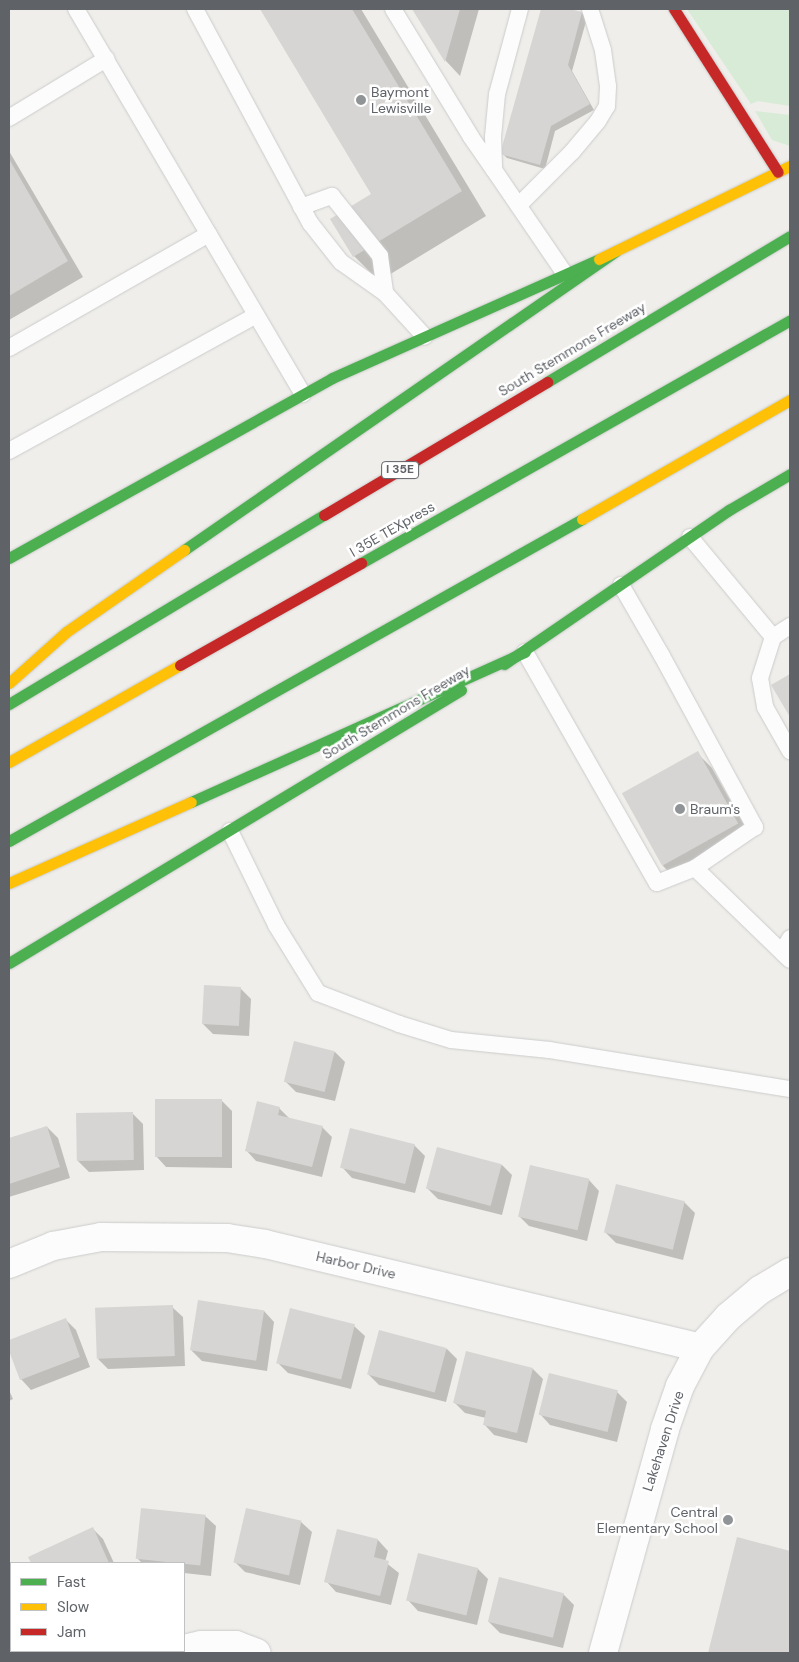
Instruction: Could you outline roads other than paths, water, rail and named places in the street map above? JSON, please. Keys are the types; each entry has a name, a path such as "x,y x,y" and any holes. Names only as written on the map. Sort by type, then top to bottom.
{"main road":[{"path":"674,9 778,172"},
{"path":"9,558 158,473 332,378 616,251 790,166"},
{"name":"South Stemmons Freeway","path":"9,704 790,236"},
{"path":"9,683 66,632 616,251"},
{"name":"I 35E TEXpress","path":"9,762 790,320"},
{"path":"9,841 377,636 790,400"},
{"name":"South Stemmons Freeway","path":"9,963 525,652 729,510 790,474"},
{"path":"9,883 525,652"}],"street":[{"name":"Harbor Drive","path":"9,1264 53,1246 101,1237 227,1238 265,1244 700,1348"},
{"name":"Lakehaven Drive","path":"603,1653 665,1428 680,1386 700,1348 734,1311 760,1290 790,1272"},
{"path":"185,1648 201,1645 236,1645 257,1653"}],"lane":[{"path":"76,9 303,394"},
{"path":"194,9 311,224 341,262 384,293 425,337"},
{"path":"393,9 471,137 565,274"},
{"path":"494,170 493,137 498,94 520,9"},
{"path":"519,205 572,152 598,121 607,106 608,86 603,50 590,9"},
{"path":"9,118 106,59"},
{"path":"301,207 332,196 380,256 384,293"},
{"path":"9,348 209,234"},
{"path":"9,451 256,315"},
{"path":"690,537 772,637"},
{"path":"525,652 657,882 695,868 756,827 621,585"},
{"path":"790,626 772,637 760,678 765,707 790,751"},
{"path":"230,831 276,925 318,993 399,1024 451,1040 558,1052 790,1089"},
{"path":"695,868 786,956"},
{"path":"786,956 790,938"}],"place":[{"name":"Baymont Lewisville","path":"361,100"},
{"name":"Braum's","path":"680,809"},
{"name":"Central Elementary School","path":"728,1520"}]}
